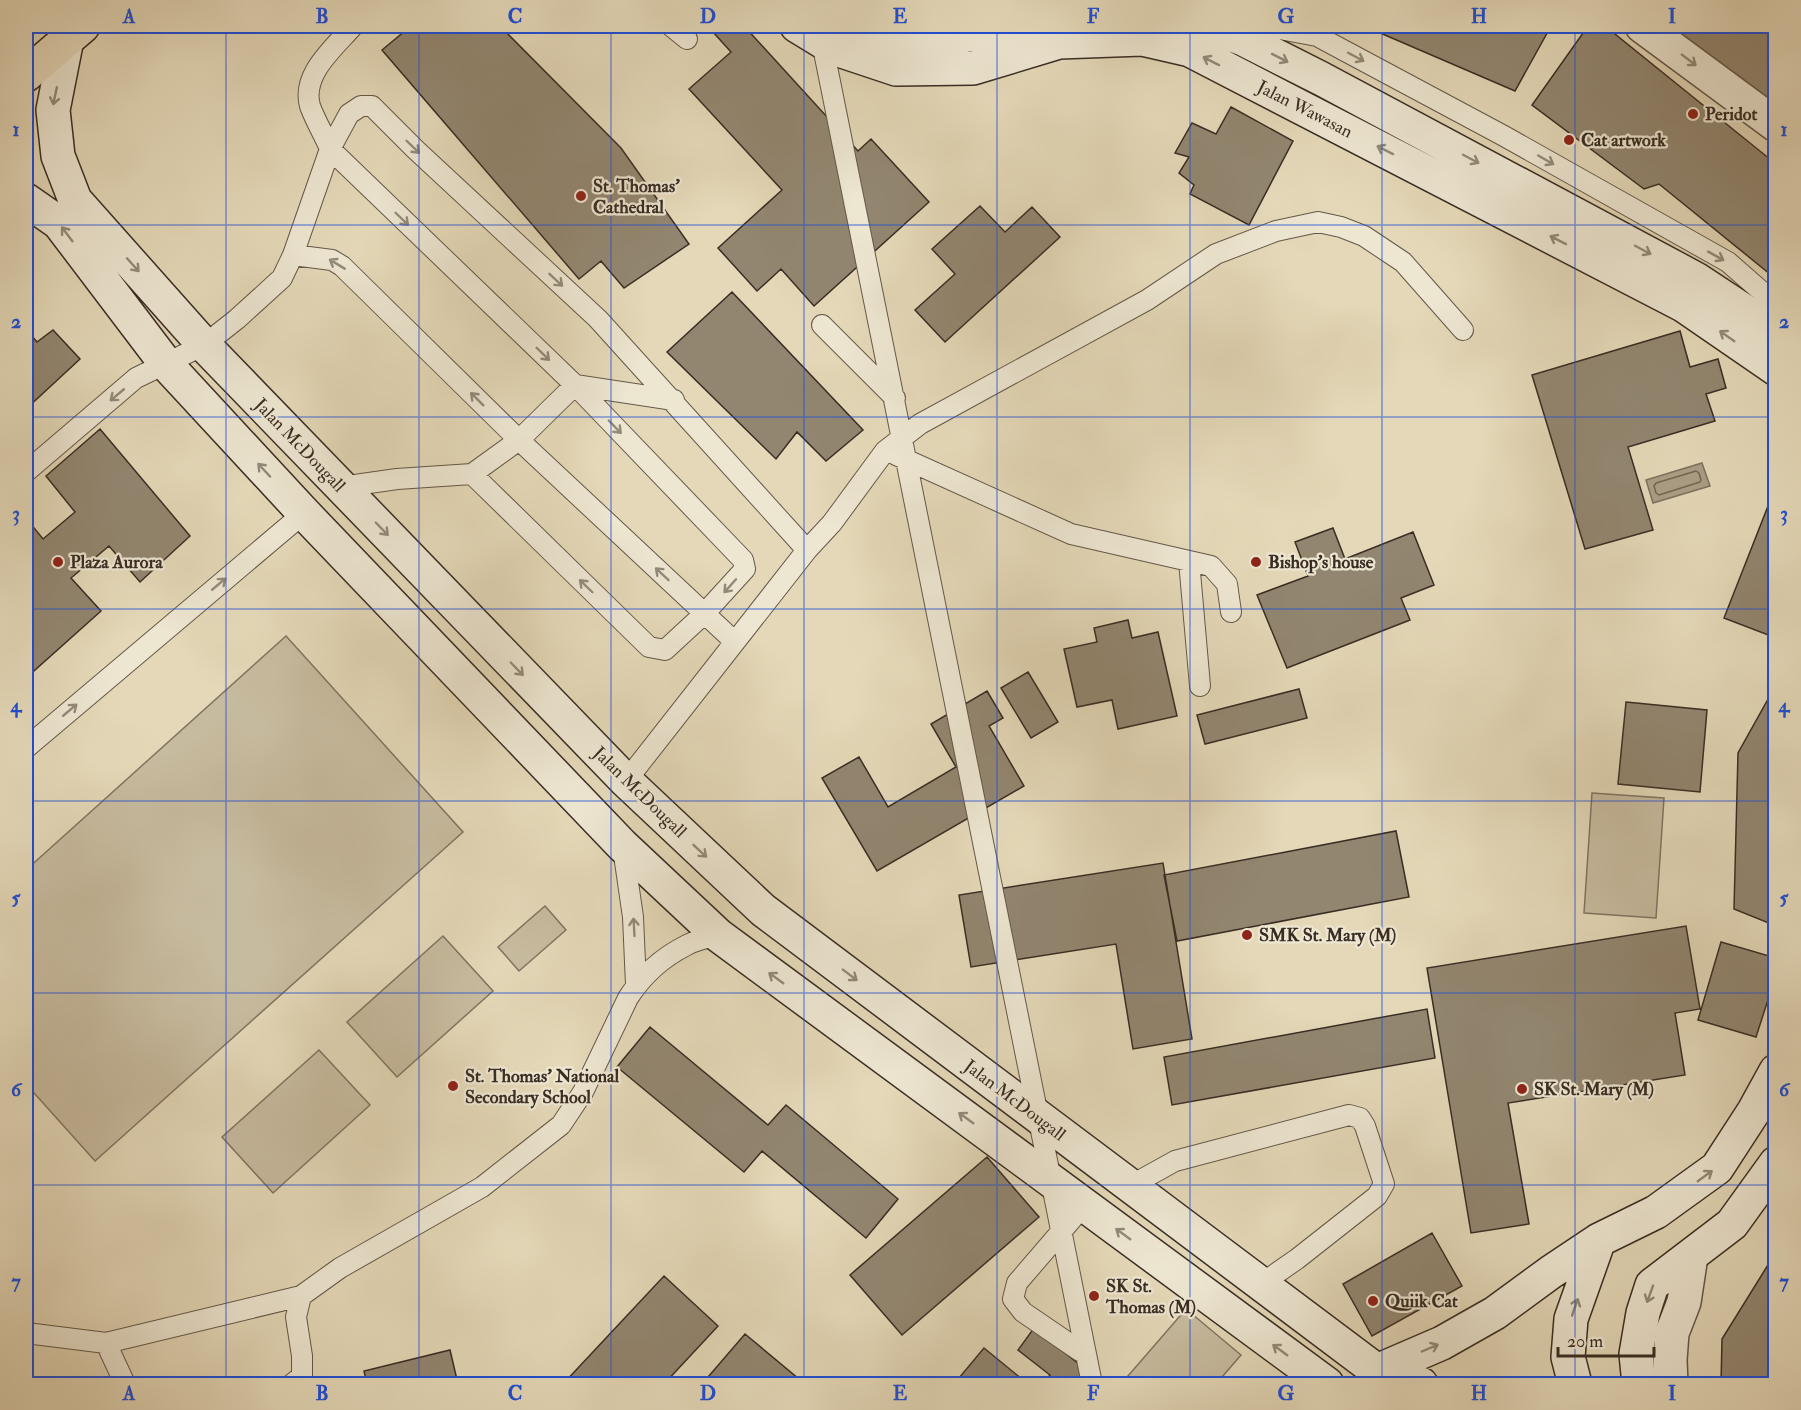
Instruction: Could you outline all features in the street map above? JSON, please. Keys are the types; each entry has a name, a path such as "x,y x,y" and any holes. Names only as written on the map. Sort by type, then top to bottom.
{"main road":[{"name":"Jalan Wawasan","path":"797,26 832,48 896,69 973,69 1059,42 1142,39 1190,50 1683,305 1776,369"},
{"path":"847,26 891,39 928,42 1018,26"},
{"name":"Jalan Wawasan","path":"1207,26 1243,39 1322,79 1696,279 1776,332"},
{"path":"1642,26 1776,125"},
{"path":"26,75 75,32"},
{"name":"Jalan McDougall","path":"75,32 53,110 58,156 75,200 204,345 626,781 763,910 1377,1371 1421,1384"},
{"path":"26,200 59,223 166,364 304,513 622,845 718,935 1327,1384"},
{"path":"1377,1371 1442,1343 1495,1313 1599,1240 1656,1212 1717,1168 1754,1111 1776,1071"},
{"path":"1639,1384 1636,1354 1643,1313 1652,1285 1732,1224 1776,1163"},
{"path":"1575,1384 1568,1357 1571,1319 1599,1240"},
{"path":"1671,1384 1672,1333 1684,1302 1691,1256"}],"lane":[{"path":"353,26 315,70 309,88 310,104 330,149 575,385 743,560 745,569 704,614 665,650 649,647 472,474"},
{"path":"671,26 687,39"},
{"path":"819,26 1092,1384"},
{"path":"1243,39 1274,28 1317,36 1504,136 1728,262 1776,304"},
{"path":"26,472 136,378 204,345 282,278 294,255 330,149 349,114 361,106 372,106 416,150 598,319 674,400 807,550"},
{"path":"626,781 807,550 832,523 885,451 920,424 1147,300 1216,254 1276,231 1318,222 1341,227 1364,236 1403,262 1463,330"},
{"path":"294,255 332,260 342,266 519,440 735,642"},
{"path":"822,324 920,424"},
{"path":"575,385 674,400"},
{"path":"341,487 397,479 472,474 519,440 575,385"},
{"path":"885,451 915,462 1071,534 1211,566 1227,584 1231,612"},
{"path":"26,748 304,513"},
{"path":"1189,561 1200,687"},
{"path":"622,845 633,917 636,985"},
{"path":"26,1333 106,1343 301,1296 340,1268 482,1187 561,1125 583,1092 636,985 665,958 688,944 718,935"},
{"path":"1130,1186 1175,1161 1349,1115 1359,1118 1365,1126 1384,1184 1377,1196 1297,1259 1261,1284"},
{"path":"1080,1351 1023,1312 1013,1299 1017,1283 1084,1205"},
{"path":"292,1384 302,1376 302,1356 296,1317 301,1296"},
{"path":"106,1343 125,1384"}],"shaded area":[{"path":"286,636 463,832 95,1161 26,1084 26,870"},
{"path":"1592,793 1664,798 1656,918 1584,913"},
{"path":"545,906 566,930 519,971 498,947"},
{"path":"443,936 493,991 397,1077 347,1022"},
{"path":"319,1050 370,1105 273,1193 222,1137"},
{"path":"1186,1309 1241,1355 1216,1384 1121,1384"}],"water":[{"path":"1702,463 1710,486 1653,503 1646,480"}],"building":[{"name":"St. Thomas' Cathedral","path":"411,26 500,26 621,148 689,244 624,288 601,261 579,279 382,50"},
{"path":"720,26 744,26 858,151 871,139 929,202 814,306 781,269 757,291 718,248 782,190 689,89 731,52 713,32"},
{"path":"1364,26 1551,26 1515,91"},
{"path":"1588,26 1605,26 1776,164 1776,279 1659,184 1644,189 1532,105"},
{"path":"1671,26 1776,26 1776,110"},
{"path":"1231,107 1293,141 1249,225 1190,194 1194,185 1179,173 1189,157 1175,153 1192,123 1216,134"},
{"path":"980,206 1005,232 1032,207 1060,237 945,342 915,310 955,274 932,249"},
{"path":"732,292 863,430 826,461 797,432 776,459 667,352"},
{"path":"26,329 37,342 53,330 80,359 26,409"},
{"path":"1680,331 1690,367 1718,359 1726,388 1706,394 1715,421 1628,447 1653,530 1585,549 1532,375"},
{"name":"Plaza Aurora","path":"100,429 190,536 140,582 109,546 71,578 101,611 26,678 26,518 43,539 75,512 46,476"},
{"path":"1770,501 1776,503 1776,638 1724,618"},
{"path":"1333,528 1345,559 1413,532 1434,585 1401,598 1410,620 1287,668 1257,595 1308,576 1295,542"},
{"path":"1128,620 1132,638 1158,632 1177,716 1118,729 1112,700 1077,707 1064,649 1097,642 1094,628"},
{"path":"1028,672 1058,722 1031,738 1001,688"},
{"path":"1776,685 1776,926 1734,909 1738,753"},
{"path":"1299,689 1307,718 1205,744 1197,715"},
{"path":"987,691 1003,718 989,726 1024,786 877,871 822,778 859,757 888,807 956,767 931,724"},
{"path":"1626,702 1707,710 1700,792 1618,784"},
{"path":"1396,831 1409,897 1177,941 1164,875"},
{"path":"1163,863 1192,1039 1133,1049 1116,944 971,967 959,895"},
{"name":"SK St. Mary (M)","path":"1686,926 1700,1009 1675,1013 1685,1075 1508,1103 1529,1224 1471,1233 1427,968"},
{"path":"1721,942 1776,958 1776,975 1756,1037 1698,1020"},
{"path":"1427,1009 1435,1058 1172,1105 1164,1057"},
{"path":"650,1027 768,1125 786,1105 898,1199 866,1238 762,1151 744,1172 617,1067"},
{"path":"987,1157 1039,1217 902,1335 850,1275"},
{"path":"1432,1233 1462,1286 1372,1336 1343,1284"},
{"path":"1776,1252 1776,1384 1721,1384 1722,1339"},
{"path":"664,1276 718,1326 664,1384 563,1384"},
{"path":"1034,1328 1100,1381 1097,1384 1042,1384 1050,1375 1018,1350"},
{"path":"745,1334 805,1384 702,1384"},
{"path":"984,1348 1023,1380 1020,1384 954,1384"},
{"path":"450,1350 458,1384 367,1384 364,1371"}],"place":[{"name":"Peridot","path":"1693,114"},
{"name":"Cat artwork","path":"1569,140"},
{"name":"St. Thomas' Cathedral","path":"581,196"},
{"name":"Plaza Aurora","path":"58,562"},
{"name":"Bishop's house","path":"1256,562"},
{"name":"SMK St. Mary (M)","path":"1247,935"},
{"name":"St. Thomas' National Secondary School","path":"453,1086"},
{"name":"SK St. Mary (M)","path":"1522,1089"},
{"name":"SK St. Thomas (M)","path":"1094,1296"},
{"name":"Quiik Cat","path":"1373,1301"}]}
